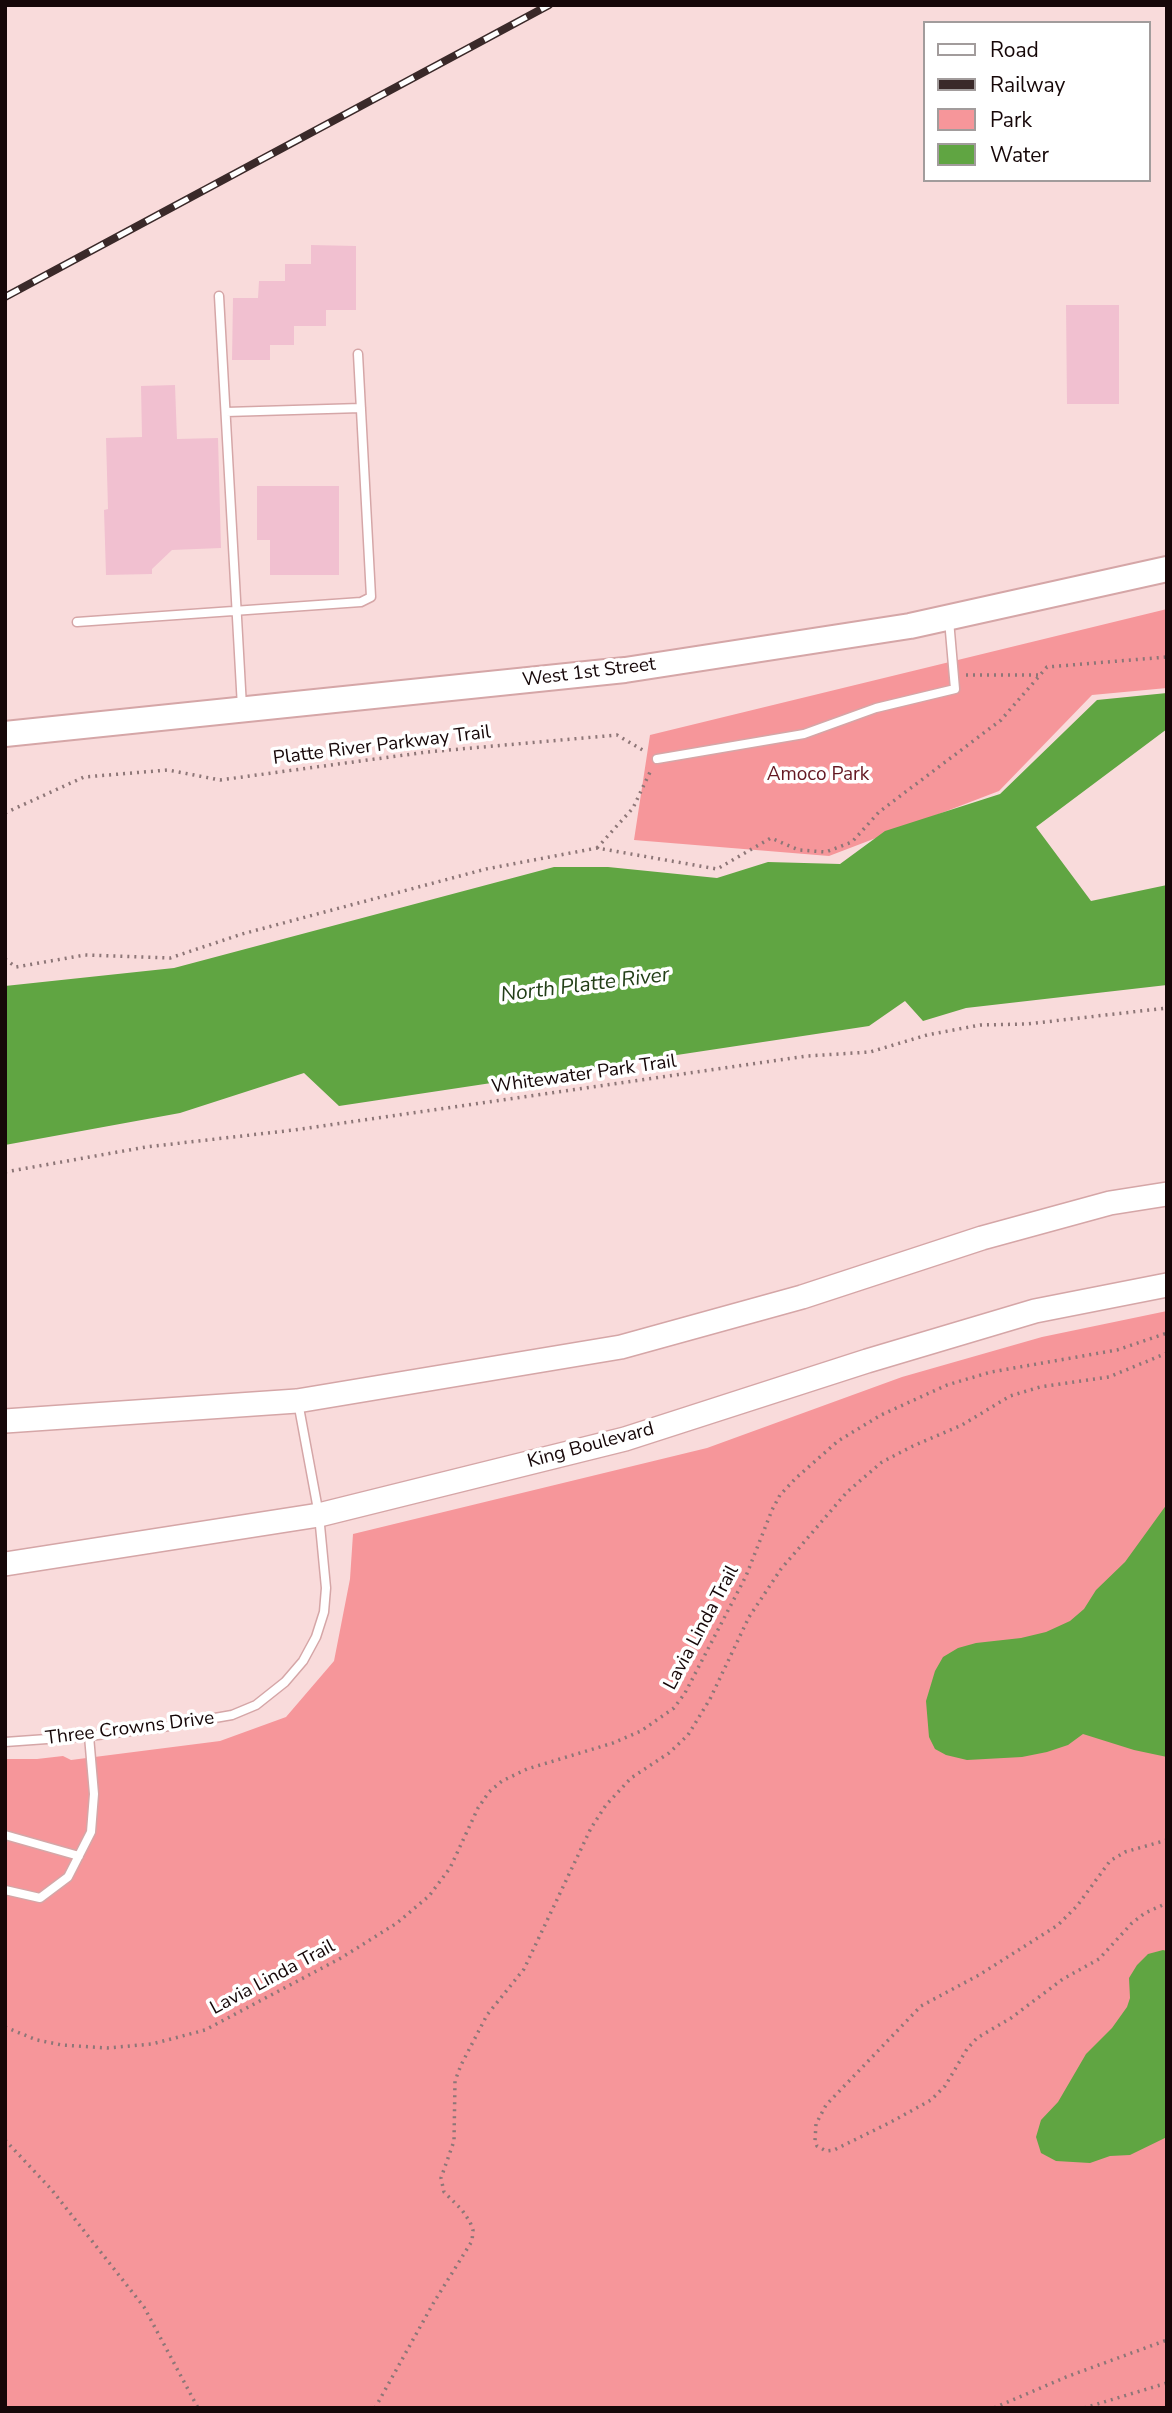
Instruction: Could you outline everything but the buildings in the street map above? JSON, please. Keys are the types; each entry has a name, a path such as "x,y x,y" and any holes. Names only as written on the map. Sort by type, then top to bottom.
{"main road":[{"name":"West 1st Street","path":"5,734 625,670 910,626 1167,569"}],"street":[{"path":"5,1421 298,1401 621,1347 803,1297 982,1238 1110,1203 1167,1194"},
{"name":"King Boulevard","path":"5,1564 319,1515 625,1439 867,1361 1035,1311 1167,1285"}],"lane":[{"path":"219,296 242,710"},
{"path":"77,622 361,602 371,597 358,354"},
{"path":"226,412 361,408"},
{"path":"657,759 804,734 876,708 955,689 948,617"},
{"name":"Three Crowns Drive","path":"5,1742 89,1736 179,1725 232,1715 256,1705 285,1682 303,1661 316,1637 324,1612 326,1588 319,1515 298,1401"},
{"path":"5,1890 40,1898 68,1877 91,1832 94,1794 89,1736"},
{"path":"5,1835 79,1856"}],"path":[{"path":"5,959 16,967 85,955 170,958 242,934 486,869 597,848 717,869 771,838 799,850 826,852 852,842 879,812 1001,720 1047,667 1167,657"},
{"path":"954,675 1040,675"},
{"name":"Platte River Parkway Trail","path":"5,813 84,776 168,770 220,780 427,752 617,735 657,759"},
{"path":"597,848 633,808 657,759"},
{"name":"Whitewater Park Trail","path":"5,1172 146,1147 294,1130 807,1056 870,1052 927,1035 980,1025 1027,1024 1167,1008"},
{"name":"Lavia Linda Trail","path":"5,2027 37,2040 62,2045 107,2048 162,2042 215,2026 341,1958 397,1923 429,1896 450,1868 478,1808 489,1792 502,1782 527,1769 613,1744 641,1731 674,1708 685,1693 746,1576 780,1495 826,1450 881,1415 947,1385 991,1372 1117,1350 1167,1333"},
{"path":"375,2408 434,2302 472,2241 473,2230 470,2222 444,2192 441,2178 454,2141 455,2081 461,2065 487,2015 524,1969 591,1828 606,1805 631,1778 669,1753 688,1735 710,1699 749,1617 781,1569 847,1492 882,1462 962,1424 1010,1396 1040,1387 1109,1377 1167,1353"},
{"path":"1167,1840 1125,1852 1110,1861 1077,1906 1058,1925 979,1975 921,2006 826,2105 816,2124 814,2141 817,2146 826,2151 834,2150 931,2100 945,2086 967,2049 977,2038 1012,2018 1063,1979 1099,1959 1132,1923 1145,1913 1167,1903"},
{"path":"5,2140 51,2189 144,2308 198,2408"},
{"path":"994,2408 1056,2381 1167,2340"},
{"path":"1084,2408 1167,2383"}],"green space":[{"name":"Amoco Park","path":"1167,609 1167,688 1092,695 999,791 829,856 634,840 650,735"},
{"path":"1167,1311 1167,2408 5,2408 5,1759 63,1756 71,1760 220,1741 286,1717 334,1661 350,1579 353,1534 707,1448 902,1377 1042,1337"}],"water":[{"name":"North Platte River","path":"1167,693 1167,729 1036,827 1091,901 1167,885 1167,985 966,1008 923,1021 905,1001 869,1026 339,1106 304,1073 180,1113 5,1145 5,986 174,968 554,867 608,867 717,878 768,862 840,864 885,831 1000,794 1097,700"},
{"path":"1167,1504 1167,1757 1083,1734 1068,1745 1022,1757 967,1760 935,1749 929,1737 926,1701 935,1671 943,1657 958,1648 1046,1632 1070,1621 1084,1609 1096,1590 1125,1562"},
{"path":"1167,1951 1167,2137 1130,2155 1110,2156 1090,2163 1056,2161 1041,2153 1036,2137 1041,2120 1058,2102 1086,2054 1112,2028 1127,2007 1130,1998 1129,1978 1137,1965 1148,1954"}],"railway":[{"path":"5,297 549,5"}]}
